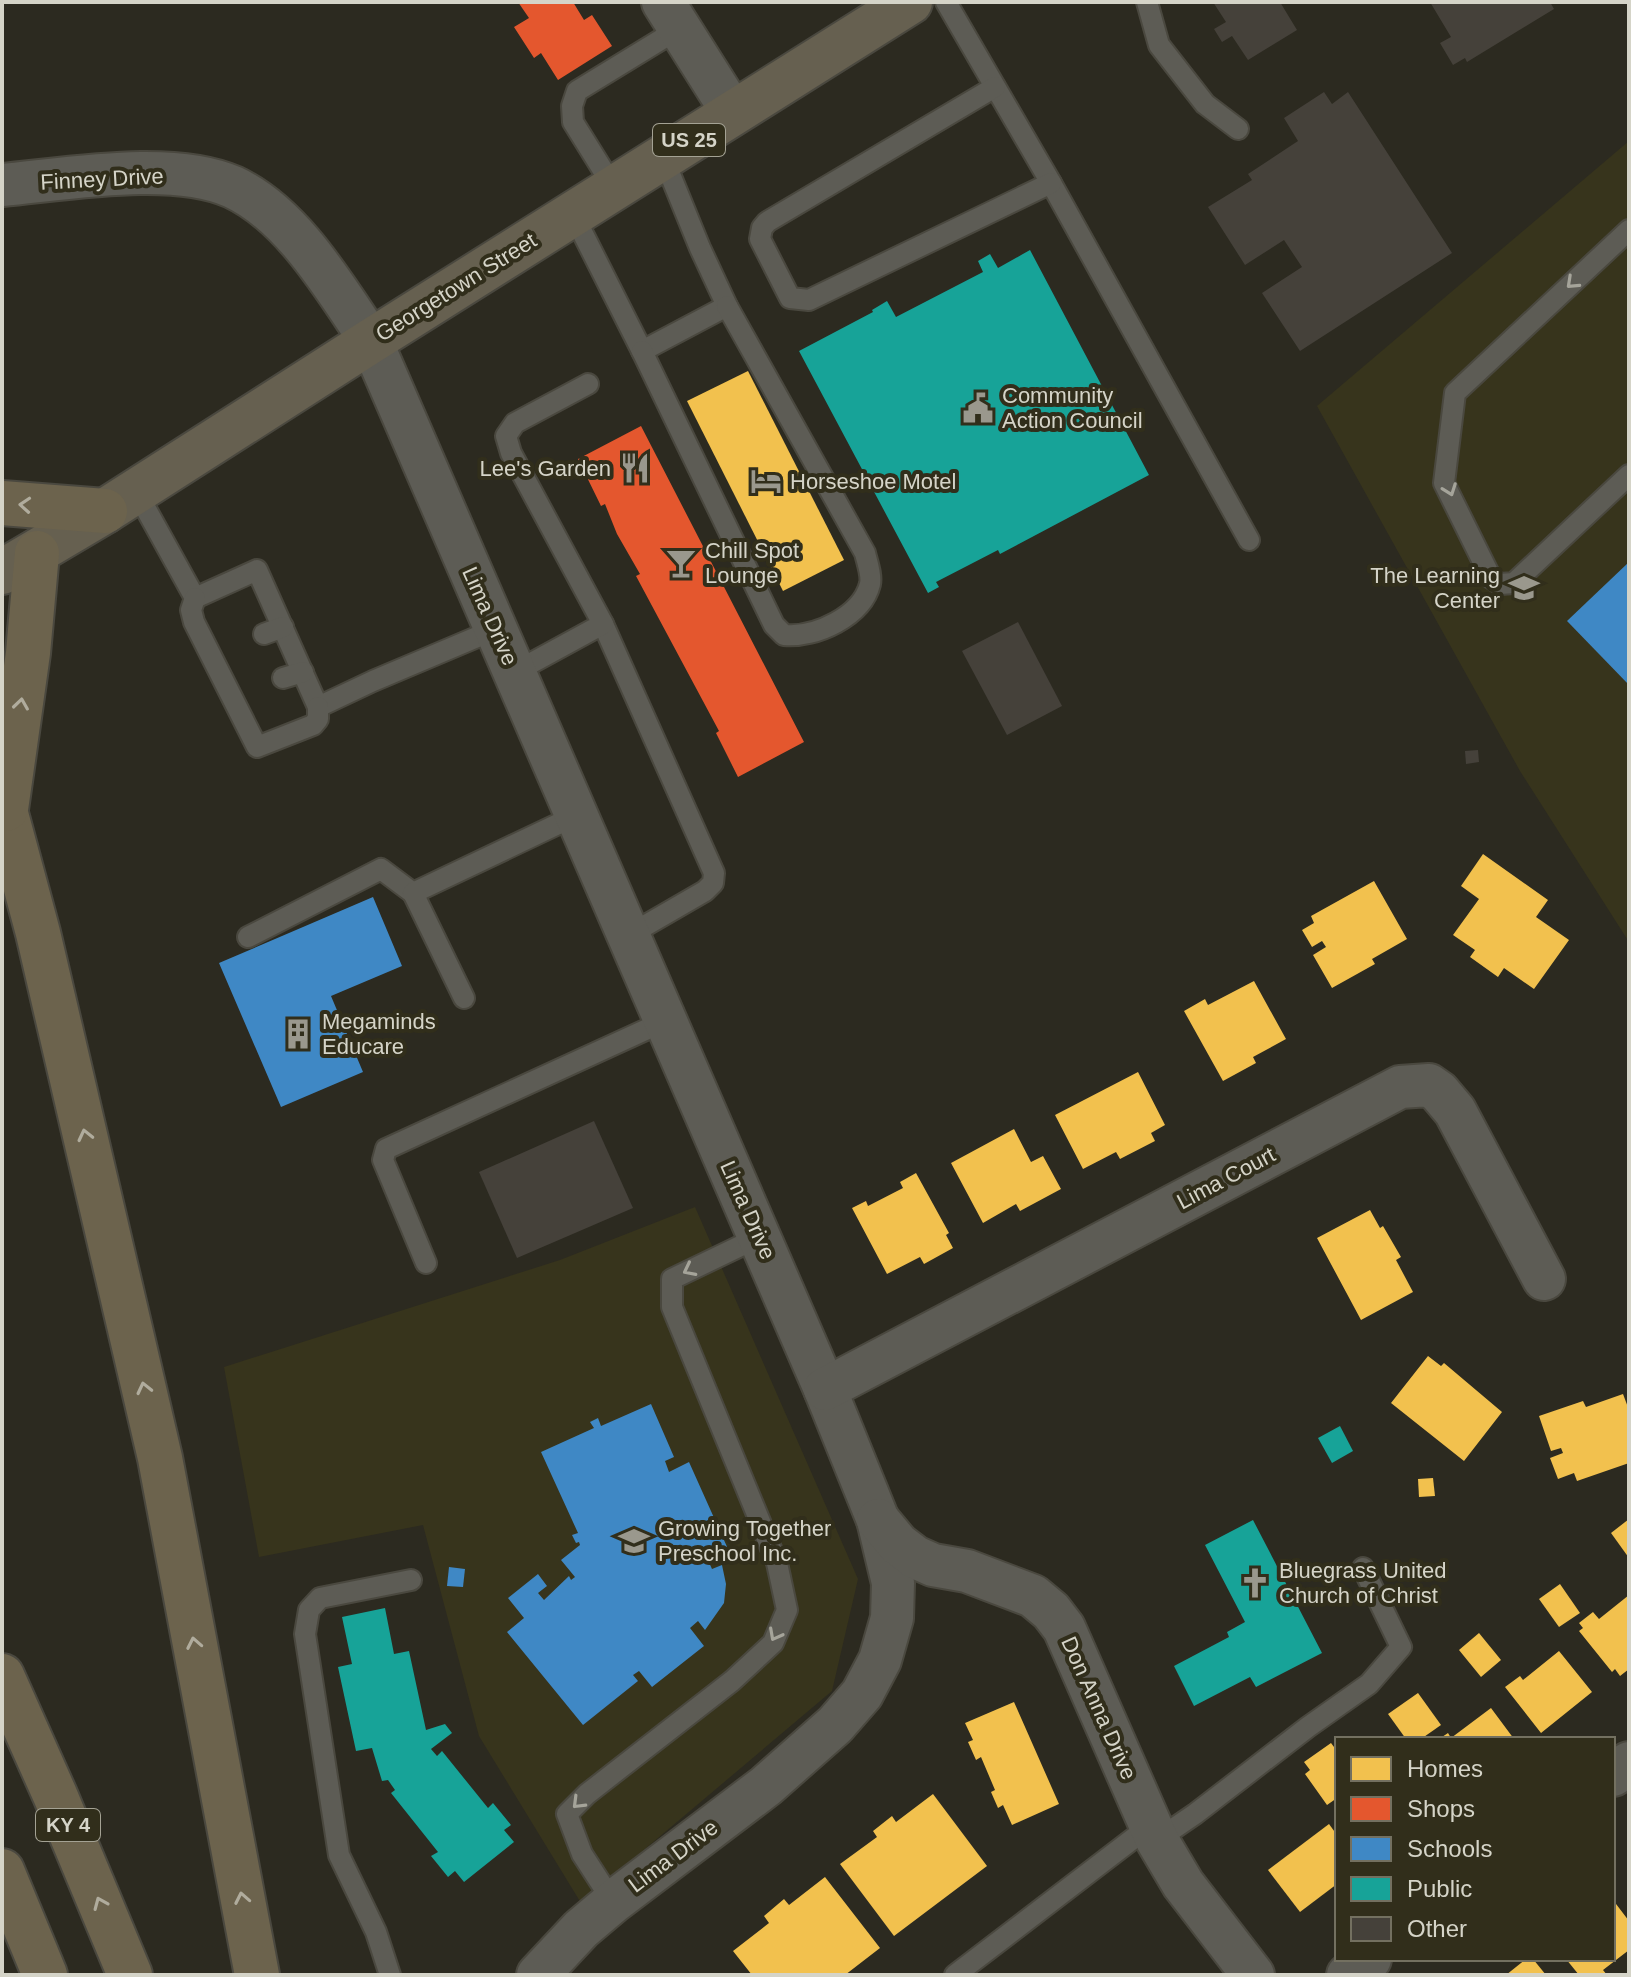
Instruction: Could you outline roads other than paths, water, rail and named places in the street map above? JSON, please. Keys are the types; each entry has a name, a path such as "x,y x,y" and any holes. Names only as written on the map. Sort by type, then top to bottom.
{"highway":[{"path":"2,503 120,501"},
{"path":"19,563 28,653 4,804 38,933 160,1458 257,1975"},
{"name":"KY 4","path":"2,1676 130,1975"},
{"path":"2,1871 45,1975"}],"main road":[{"name":"Georgetown Street","path":"19,563 910,2"}],"street":[{"path":"672,15 733,113"},
{"name":"Finney Drive","path":"2,185 157,173 203,178 234,187 267,210 303,244 371,341"},
{"name":"Lima Drive","path":"371,341 825,1389 878,1520 893,1583 892,1618 880,1660 862,1694 835,1725 766,1786 613,1902 581,1929 538,1975"},
{"name":"Lima Court","path":"825,1389 1400,1087 1429,1085 1455,1111 1544,1279"},
{"name":"Don Anna Drive","path":"878,1520 898,1544 915,1557 933,1565 967,1571 1033,1596 1051,1611 1064,1628 1154,1832 1183,1884 1253,1975"},
{"path":"1348,1975 1367,1961"}],"lane":[{"path":"946,2 1051,183 1249,540"},
{"path":"1147,2 1159,45 1205,104 1238,129"},
{"path":"614,188 573,122 572,106 577,91 672,15"},
{"path":"995,87 767,222 760,239 790,298 809,300 1051,183"},
{"path":"573,214 774,625 784,635 796,636 824,628 858,608 871,582 865,553 727,306 663,157"},
{"path":"1629,230 1455,393 1444,483 1491,578 1500,584 1514,583 1629,475"},
{"path":"642,351 727,306"},
{"path":"588,384 515,423 506,436 511,453 603,624 714,873 713,883 705,891 629,935"},
{"path":"120,501 195,598"},
{"path":"257,570 274,630 293,675 318,707 318,719 313,725 257,747 215,649 194,622 191,610 195,598 257,570"},
{"path":"515,672 603,624"},
{"path":"318,707 496,629"},
{"path":"413,893 577,815"},
{"path":"248,937 381,869 413,893 464,998"},
{"path":"426,1263 383,1160 386,1149 665,1021"},
{"path":"613,1902 582,1854 567,1814 587,1794 732,1681 773,1643 787,1610 777,1563 672,1307 672,1279 759,1237"},
{"path":"955,1975 1154,1832 1195,1814 1369,1684 1401,1647 1363,1568"},
{"path":"390,1975 376,1932 339,1855 305,1634 309,1610 320,1598 411,1580"}],"place":[{"name":"Community Action Council","path":"978,408"},
{"name":"Lee's Garden","path":"635,468"},
{"name":"Horseshoe Motel","path":"766,481"},
{"name":"Chill Spot Lounge","path":"681,563"},
{"name":"The Learning Center","path":"1524,588"},
{"name":"Megaminds Educare","path":"298,1034"},
{"name":"Growing Together Preschool Inc.","path":"634,1541"},
{"name":"Bluegrass United Church of Christ","path":"1255,1583"}]}
